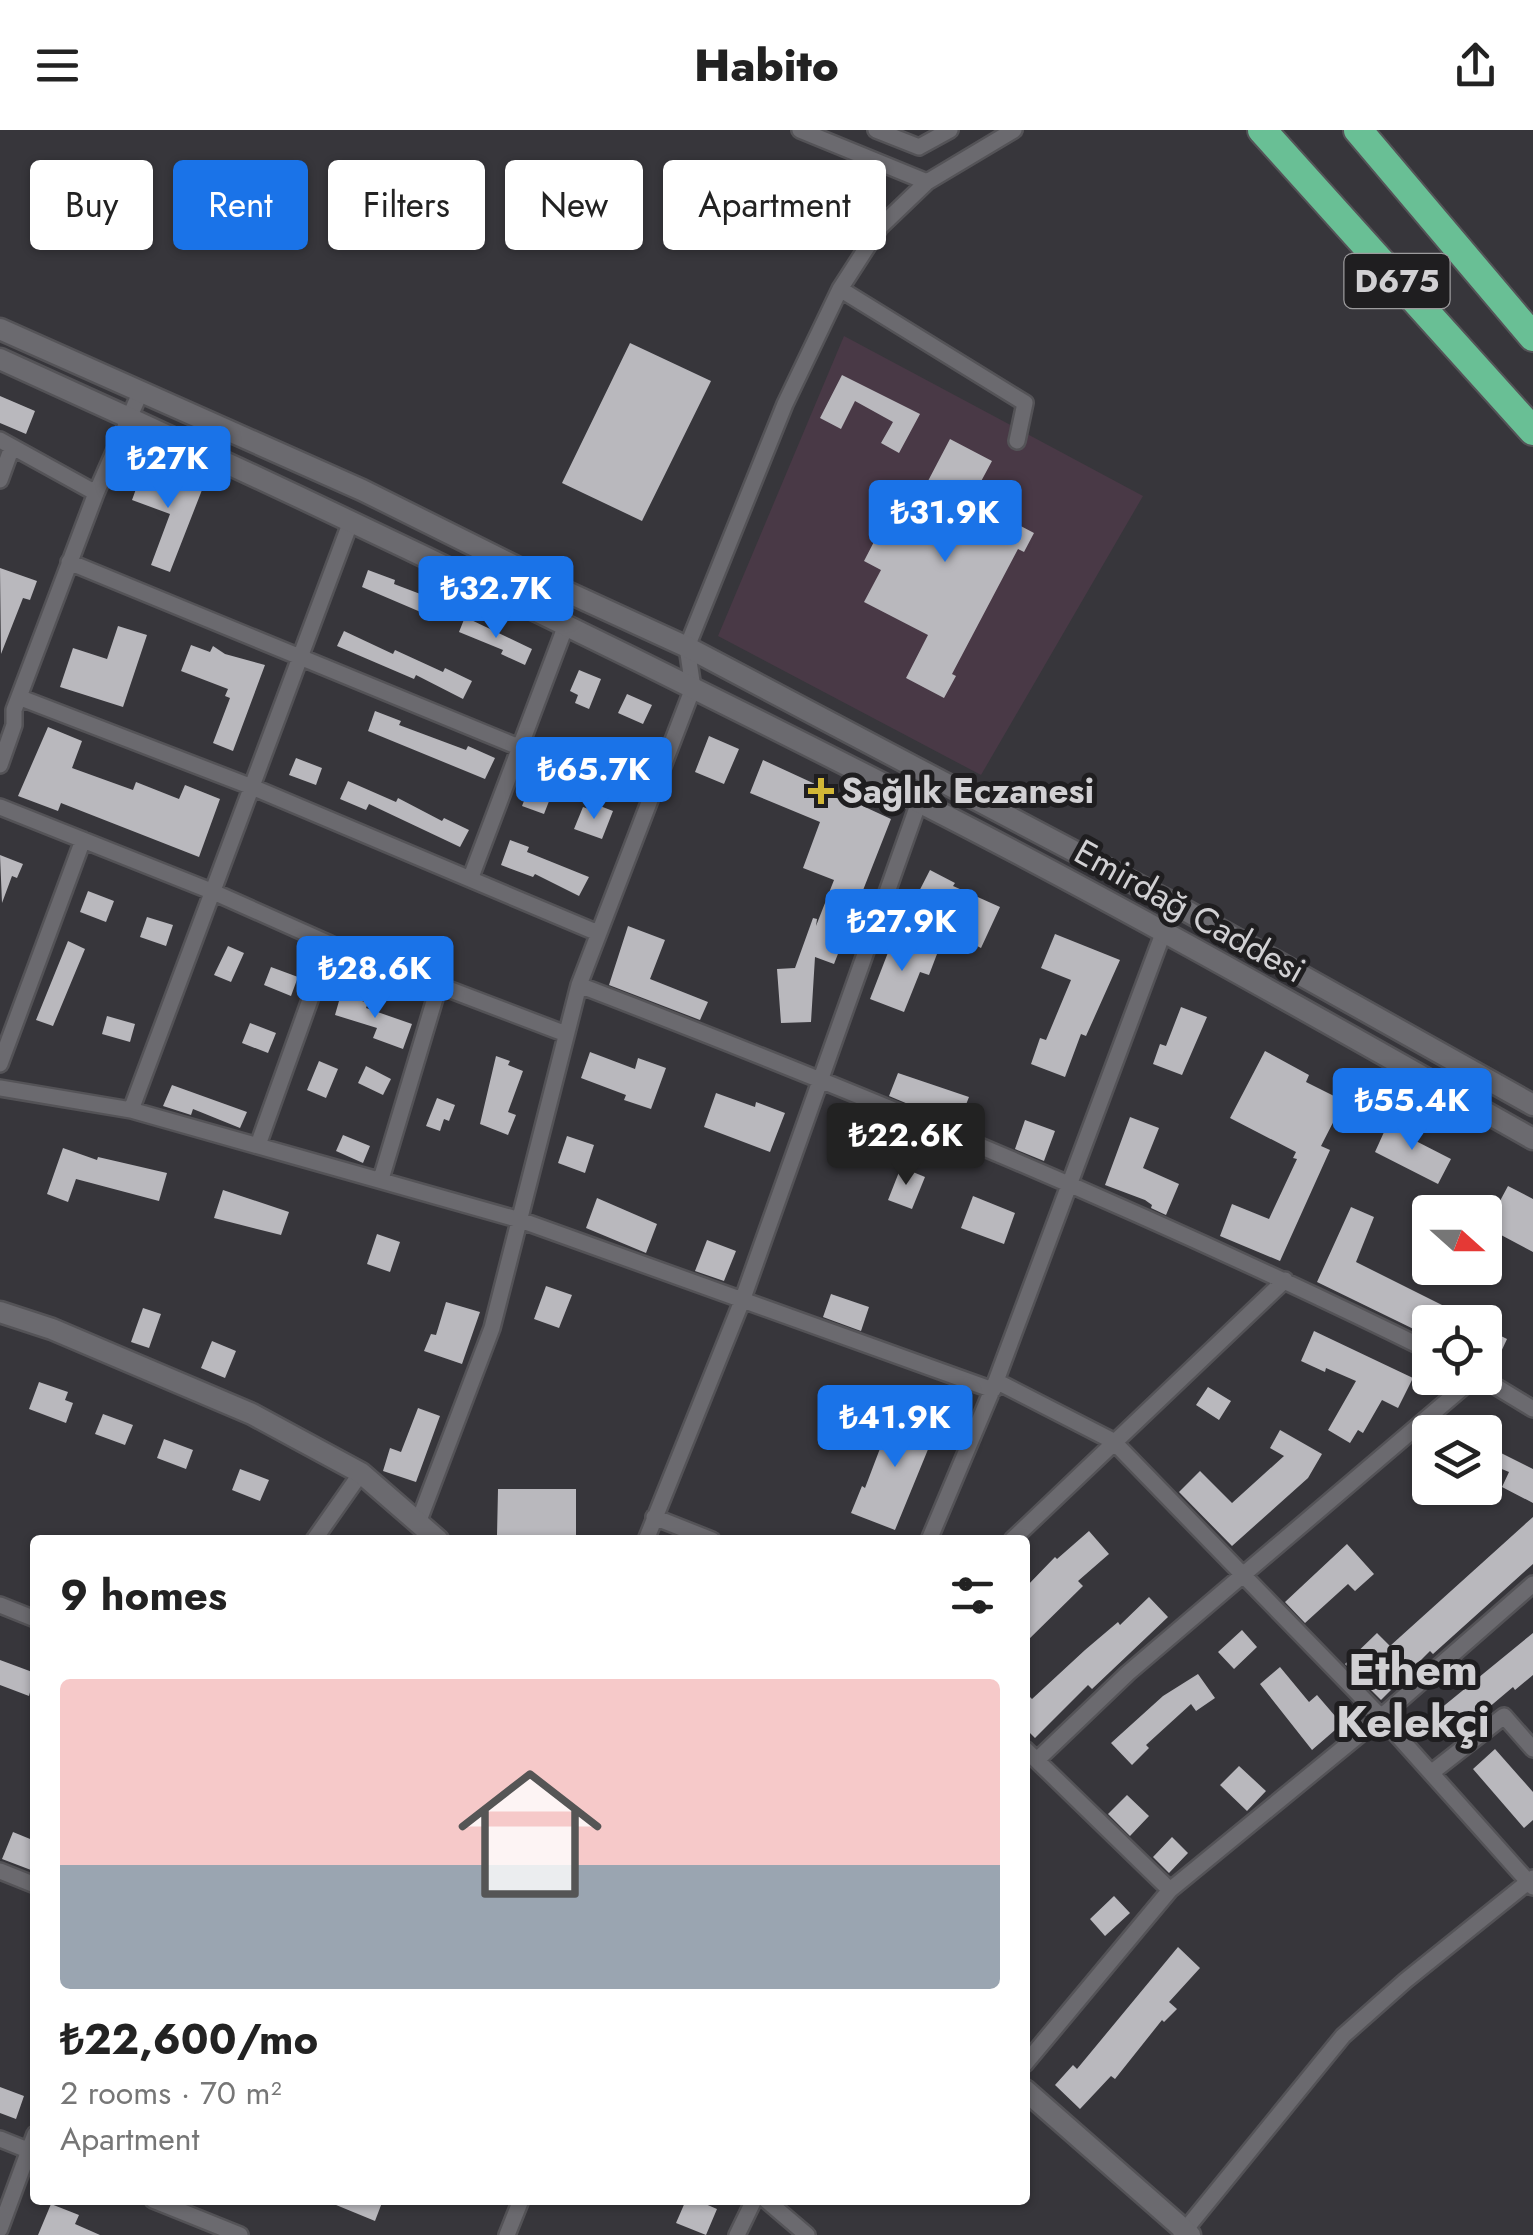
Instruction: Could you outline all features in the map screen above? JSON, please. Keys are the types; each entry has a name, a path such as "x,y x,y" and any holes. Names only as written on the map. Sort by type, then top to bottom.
{"highway":[{"name":"D675","path":"1262,130 1533,431"},
{"name":"D675","path":"1358,130 1533,337"}],"main road":[{"name":"Emirdağ Caddesi","path":"0,329 362,490 687,647 1174,904 1533,1105"},
{"name":"Emirdağ Caddesi","path":"0,359 351,521 919,802 1166,932 1533,1139"},
{"path":"0,1312 52,1329 252,1414 360,1473 432,1535"},
{"path":"1030,2094 1185,2233"}],"street":[{"path":"800,130 927,182"},
{"path":"876,130 919,147"},
{"path":"919,147 950,130"},
{"path":"418,1523 492,1328 579,984 693,688 687,647 785,404 840,289 880,227 927,182 1014,130"},
{"path":"919,147 927,182"},
{"path":"840,289 1025,403 1017,441"},
{"path":"0,766 14,726 12,709 96,493 141,391"},
{"path":"0,480 6,443 96,493"},
{"path":"131,1110 351,521"},
{"path":"70,562 520,748"},
{"path":"471,877 566,625"},
{"path":"12,709 252,787 598,932"},
{"path":"648,1535 742,1301 919,802"},
{"path":"0,807 211,891 330,944 566,1034"},
{"path":"0,1064 83,840"},
{"path":"931,1535 995,1386 1174,904"},
{"path":"258,1145 330,944"},
{"path":"579,984 822,1078 1070,1182 1412,1343"},
{"path":"380,1179 440,985"},
{"path":"0,1088 131,1110 520,1220 742,1301 995,1386 1113,1442 1381,1717 1532,1882 1406,1980 1343,2036 1185,2233"},
{"path":"1017,1535 1285,1280"},
{"path":"1502,1392 1533,1409"},
{"path":"1170,1890 1031,1754 1458,1395"},
{"path":"317,1535 360,1473"},
{"path":"654,1517 699,1535"},
{"path":"1030,2058 1170,1890 1381,1717 1533,1584"},
{"path":"0,1605 30,1617"},
{"path":"1431,1773 1504,1716 1533,1750"},
{"path":"0,1872 30,1883"},
{"path":"0,2139 30,2145"},
{"path":"0,2229 30,2154"},
{"path":"165,2205 240,2235"},
{"path":"507,2235 519,2205"},
{"path":"737,2235 752,2205"},
{"path":"772,2205 807,2235"}],"shaded area":[{"path":"844,336 1143,496 981,775 718,636"}],"building":[{"path":"630,343 711,381 642,521 562,483"},
{"path":"842,375 920,414 899,453 881,443 893,422 855,401 841,429 820,418"},
{"path":"0,396 35,411 26,434 0,423"},
{"path":"950,439 992,461 971,500 1034,533 1024,552 1018,549 952,674 956,676 944,698 906,678 928,635 864,602 881,570 864,561 878,534 895,544"},
{"path":"144,467 202,490 170,572 151,565 170,514 132,500"},
{"path":"0,568 37,581 30,600 23,598 1,654"},
{"path":"368,570 444,603 437,619 362,587"},
{"path":"465,617 532,649 525,665 501,654 503,650 459,632"},
{"path":"118,626 147,635 123,707 60,687 73,648 107,659"},
{"path":"344,631 393,654 395,650 472,681 463,699 416,675 414,679 337,646"},
{"path":"191,645 210,652 213,646 225,654 265,665 233,751 213,743 230,698 225,696 228,689 181,671"},
{"path":"579,670 601,679 589,709 575,703 578,695 570,691"},
{"path":"627,694 652,705 643,724 618,713"},
{"path":"375,711 401,721 399,725 495,758 485,779 368,731"},
{"path":"48,727 82,741 72,768 133,790 136,782 179,799 185,785 220,799 199,857 61,803 58,811 18,796"},
{"path":"709,736 739,749 724,784 695,772"},
{"path":"296,758 322,768 316,785 289,775"},
{"path":"763,760 891,819 834,964 815,957 811,1022 781,1023 777,969 795,968 813,918 817,919 816,926 834,880 803,868 820,822 750,793"},
{"path":"533,778 555,786 544,814 522,806"},
{"path":"348,781 396,802 398,798 469,830 460,847 369,804 366,810 340,799"},
{"path":"600,806 613,811 602,839 574,829 583,807 597,812"},
{"path":"510,840 529,847 527,852 589,877 579,896 535,874 533,877 501,865"},
{"path":"0,855 23,864 17,878 12,876 2,903"},
{"path":"930,870 955,883 953,886 1000,907 981,948 909,911"},
{"path":"88,891 114,901 106,922 80,912"},
{"path":"147,917 173,925 166,946 140,937"},
{"path":"628,926 665,940 650,979 708,1002 700,1020 609,985"},
{"path":"1055,934 1120,960 1086,1036 1081,1034 1065,1077 1031,1064 1040,1038 1046,1040 1071,980 1041,968"},
{"path":"894,937 937,954 929,975 920,972 904,1012 870,999"},
{"path":"68,941 85,949 53,1026 36,1020"},
{"path":"228,946 244,953 231,982 214,975"},
{"path":"271,967 298,977 291,996 264,985"},
{"path":"341,994 368,1003 366,1008 412,1024 403,1049 373,1038 377,1028 335,1015"},
{"path":"1181,1007 1207,1017 1182,1075 1153,1064 1160,1044 1166,1046"},
{"path":"107,1016 135,1024 130,1042 102,1034"},
{"path":"250,1023 276,1033 268,1053 242,1043"},
{"path":"1265,1051 1309,1075 1306,1082 1344,1101 1321,1146 1330,1150 1280,1261 1220,1236 1232,1204 1269,1219 1297,1159 1293,1158 1296,1152 1230,1118"},
{"path":"590,1052 635,1069 638,1058 666,1068 651,1109 581,1078"},
{"path":"496,1056 523,1071 508,1112 516,1115 508,1135 480,1124"},
{"path":"319,1061 338,1069 326,1098 307,1090"},
{"path":"366,1066 391,1079 383,1095 358,1083"},
{"path":"898,1073 969,1097 958,1125 889,1096"},
{"path":"172,1085 247,1112 240,1128 193,1109 191,1115 163,1106"},
{"path":"716,1093 785,1113 770,1152 704,1127"},
{"path":"437,1098 455,1105 440,1131 426,1126"},
{"path":"1130,1117 1159,1128 1143,1168 1179,1184 1166,1215 1151,1208 1145,1200 1105,1185"},
{"path":"1025,1120 1055,1131 1044,1161 1015,1149"},
{"path":"1389,1121 1413,1132 1410,1138 1451,1159 1438,1184 1375,1152"},
{"path":"343,1135 370,1146 363,1163 336,1151"},
{"path":"567,1136 594,1145 585,1173 558,1163"},
{"path":"63,1148 97,1160 98,1157 167,1173 159,1201 76,1179 68,1202 47,1194"},
{"path":"901,1167 925,1177 912,1209 888,1200"},
{"path":"1508,1186 1533,1199 1533,1252 1502,1236 1502,1197"},
{"path":"223,1190 289,1212 281,1235 214,1218"},
{"path":"973,1196 1015,1213 1004,1244 961,1228"},
{"path":"597,1198 657,1224 646,1253 586,1228"},
{"path":"1351,1207 1374,1217 1356,1262 1442,1305 1412,1305 1412,1328 1317,1282"},
{"path":"377,1234 400,1242 390,1272 367,1264"},
{"path":"707,1240 736,1251 724,1281 695,1271"},
{"path":"546,1286 572,1295 559,1328 534,1319"},
{"path":"831,1294 869,1307 861,1331 823,1317"},
{"path":"446,1302 480,1312 462,1364 424,1351 431,1334 436,1335"},
{"path":"143,1308 161,1314 149,1348 131,1342"},
{"path":"1314,1331 1412,1380 1398,1408 1382,1400 1363,1433 1358,1430 1350,1443 1328,1430 1356,1381 1301,1361"},
{"path":"212,1341 236,1351 225,1378 201,1368"},
{"path":"39,1382 68,1392 65,1400 73,1403 66,1423 29,1409"},
{"path":"1208,1387 1231,1401 1219,1420 1196,1405"},
{"path":"418,1408 440,1416 416,1482 383,1471 390,1448 401,1452"},
{"path":"895,1409 938,1425 895,1530 851,1513 862,1486 865,1488"},
{"path":"103,1414 133,1425 125,1445 95,1434"},
{"path":"1280,1430 1322,1454 1308,1478 1232,1546 1179,1492 1200,1471 1232,1503 1284,1456 1270,1448"},
{"path":"164,1439 193,1450 186,1469 157,1458"},
{"path":"1502,1454 1533,1469 1533,1503 1502,1487 1509,1472 1502,1469"},
{"path":"240,1469 269,1480 260,1501 232,1490"},
{"path":"498,1489 576,1489 576,1535 497,1535"},
{"path":"1533,1517 1533,1564 1433,1654 1430,1651 1381,1700 1345,1664 1377,1633 1390,1646"},
{"path":"1089,1531 1109,1554 1078,1581 1083,1586 1030,1638 1030,1583"},
{"path":"1347,1544 1374,1574 1355,1591 1348,1584 1305,1623 1285,1602"},
{"path":"1149,1597 1168,1617 1092,1689 1088,1685 1035,1738 1030,1733 1030,1697 1118,1622 1120,1625"},
{"path":"1242,1630 1257,1647 1234,1669 1218,1652"},
{"path":"1533,1633 1533,1675 1449,1741 1429,1718"},
{"path":"0,1660 30,1671 29,1696 0,1685"},
{"path":"1280,1667 1309,1702 1317,1695 1342,1724 1312,1750 1260,1684"},
{"path":"1198,1674 1215,1698 1196,1711 1191,1704 1146,1745 1149,1748 1132,1765 1111,1743 1163,1696"},
{"path":"1495,1749 1533,1792 1533,1820 1524,1828 1473,1769"},
{"path":"1239,1766 1266,1791 1247,1811 1220,1785"},
{"path":"1127,1795 1149,1816 1130,1836 1108,1814"},
{"path":"13,1832 30,1839 30,1870 2,1859"},
{"path":"1172,1837 1188,1853 1169,1873 1153,1857"},
{"path":"1114,1896 1130,1913 1105,1936 1090,1919"},
{"path":"1178,1947 1200,1968 1169,2002 1177,2009 1162,2020 1115,2079 1111,2076 1080,2109 1055,2085 1073,2065 1077,2069"},
{"path":"0,2087 24,2096 16,2119 0,2113"},
{"path":"54,2205 79,2215 75,2224 100,2235 38,2235"},
{"path":"336,2205 381,2205 375,2221"},
{"path":"684,2205 717,2209 706,2235 676,2223"}],"place":[{"name":"Sağlık Eczanesi","path":"821,791"}],"district":[{"name":"Ethem Kelekçi","path":"1413,1695"}]}
